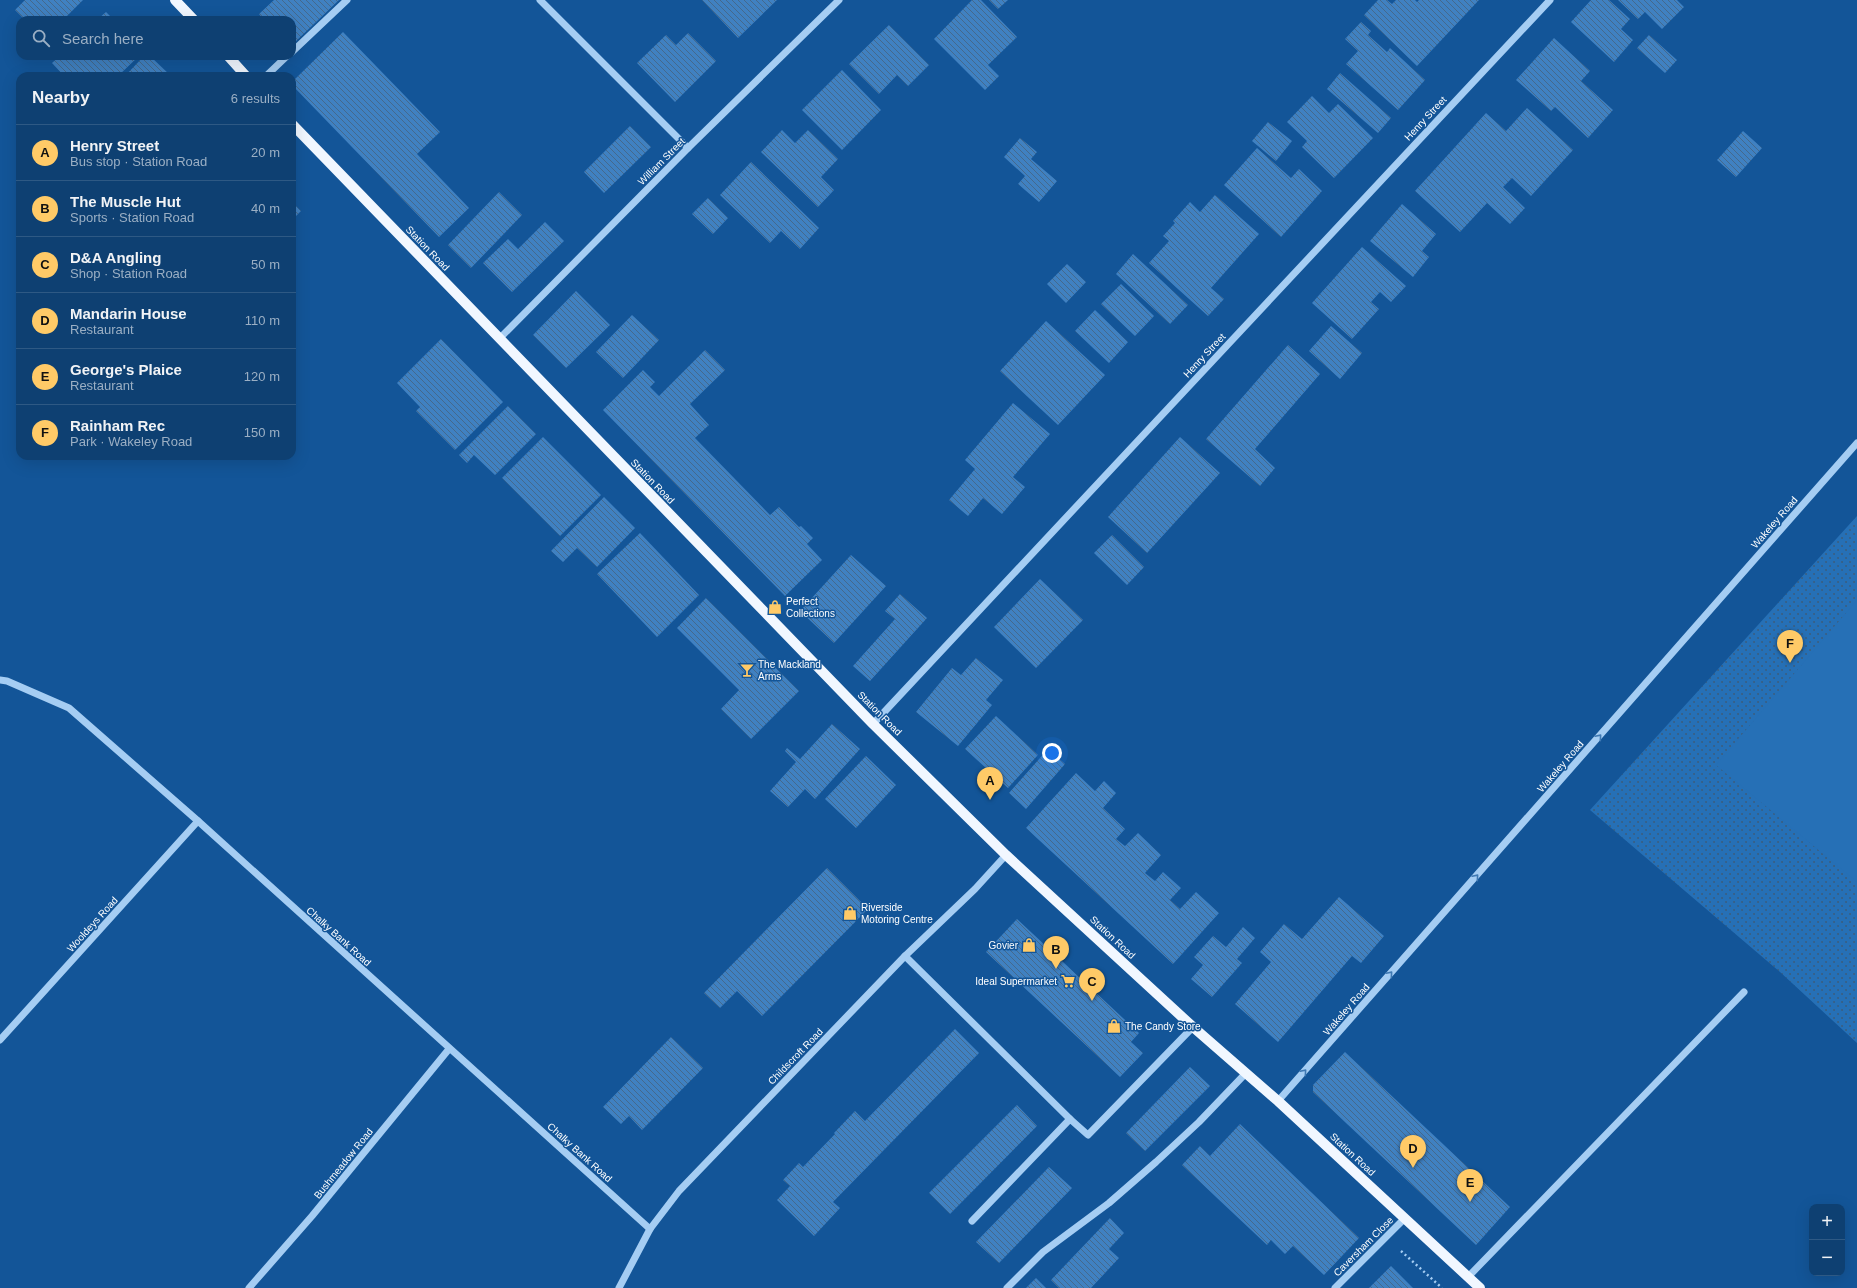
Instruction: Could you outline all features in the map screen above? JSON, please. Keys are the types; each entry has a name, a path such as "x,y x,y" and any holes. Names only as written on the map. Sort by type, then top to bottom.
{"main road":[{"path":"175,0 190,16"},
{"path":"232,60 242,72"},
{"name":"Station Road","path":"296,128 873,724 1006,855 1193,1027 1278,1101 1480,1288"}],"street":[{"path":"296,48 347,0"},
{"path":"540,0 688,148"},
{"name":"William Street","path":"499,339 688,148 839,0"},
{"name":"Henry Street","path":"873,724 1550,0"},
{"path":"270,72 283,60"},
{"name":"Wakeley Road","path":"1278,1101 1857,443"},
{"name":"Chalky Bank Road","path":"0,680 7,681 69,708 198,821 650,1229"},
{"name":"Wooldeys Road","path":"0,1040 198,821"},
{"name":"Childscroft Road","path":"619,1288 650,1229 684,1185 905,956 974,889 1006,855"},
{"path":"905,956 1088,1135 1193,1027"},
{"path":"1468,1277 1744,992"},
{"name":"Bushmeadow Road","path":"249,1288 312,1216 449,1049"},
{"path":"1007,1288 1043,1252 1109,1203 1156,1162 1199,1122 1246,1073"},
{"path":"972,1222 1070,1118"},
{"name":"Caversham Close","path":"1335,1288 1405,1218"}],"path":[{"path":"1387,1237 1442,1288"}],"shaded area":[{"path":"1857,516 1857,1043 1780,972 1590,810"},
{"path":"1857,600 1857,882 1716,765"}],"building":[{"path":"25,0 83,0 67,16 21,16 15,10"},
{"path":"274,0 339,0 296,41 296,16 261,16 259,14"},
{"path":"702,0 777,0 738,38"},
{"path":"972,0 981,0 1017,37 988,65 999,76 985,90 934,39"},
{"path":"989,0 1008,0 998,9"},
{"path":"1378,0 1387,0 1392,4 1396,0 1415,0 1417,2 1419,0 1479,0 1417,66 1364,15"},
{"path":"1591,0 1609,0 1630,19 1621,29 1633,40 1614,62 1571,22"},
{"path":"1618,0 1677,0 1684,7 1662,29 1645,12 1638,19"},
{"path":"106,12 110,16 102,16"},
{"path":"1361,22 1371,31 1368,35 1387,52 1390,48 1425,80 1398,110 1346,64 1358,51 1345,39"},
{"path":"889,25 929,65 908,86 897,75 879,94 849,64"},
{"path":"343,32 440,132 417,154 469,208 439,237 296,89 296,78"},
{"path":"688,33 716,61 675,102 637,63 666,35 676,45"},
{"path":"1649,35 1677,60 1665,73 1637,48"},
{"path":"1554,38 1590,71 1581,81 1613,110 1588,138 1555,107 1551,111 1516,80"},
{"path":"55,60 135,60 122,72 60,72 52,63"},
{"path":"140,60 154,60 167,72 129,72"},
{"path":"842,70 881,110 842,150 802,110"},
{"path":"1340,73 1391,118 1378,133 1327,89"},
{"path":"1312,96 1329,113 1338,104 1373,138 1334,178 1302,147 1307,141 1287,122"},
{"path":"1527,108 1573,150 1531,196 1512,178 1503,187 1525,208 1510,224 1487,203 1460,232 1415,191 1486,113 1506,131"},
{"path":"1268,122 1292,141 1276,161 1252,141"},
{"path":"630,126 651,147 604,193 584,172"},
{"path":"782,130 795,143 808,130 838,159 821,177 834,190 818,207 761,152"},
{"path":"1743,131 1762,148 1736,177 1717,160"},
{"path":"1020,138 1037,152 1031,159 1057,181 1039,202 1018,184 1025,176 1004,157"},
{"path":"1257,148 1291,178 1299,169 1322,191 1281,237 1224,185"},
{"path":"751,162 819,228 800,249 781,231 770,243 720,195"},
{"path":"499,192 522,215 471,268 448,245"},
{"path":"1215,195 1259,234 1211,288 1224,299 1208,316 1149,263 1169,241 1163,236 1175,223 1173,221 1190,202 1200,212"},
{"path":"708,198 728,218 713,234 692,214"},
{"path":"1402,204 1436,234 1422,251 1429,257 1413,277 1370,241"},
{"path":"296,206 301,211 296,216"},
{"path":"545,222 564,241 512,292 483,263 508,239 518,249"},
{"path":"1362,247 1406,286 1391,302 1380,292 1371,302 1379,309 1352,339 1312,303"},
{"path":"1133,254 1188,305 1170,324 1116,274"},
{"path":"1067,264 1086,282 1066,303 1047,284"},
{"path":"1121,284 1154,316 1135,336 1101,304"},
{"path":"576,291 610,325 566,368 533,335"},
{"path":"1095,310 1128,342 1109,363 1075,331"},
{"path":"632,315 659,340 623,378 596,352"},
{"path":"1046,321 1105,375 1058,425 1000,371"},
{"path":"1331,326 1362,353 1340,379 1309,351"},
{"path":"441,339 503,402 455,450 416,411 420,407 397,383"},
{"path":"1288,345 1320,374 1255,449 1275,468 1260,486 1206,439"},
{"path":"705,350 725,370 690,404 709,425 695,438 770,515 779,507 799,527 801,526 813,538 807,544 822,560 785,596 603,410 643,370 655,382 650,387 659,396"},
{"path":"1013,403 1050,434 1013,477 1025,487 1002,514 983,498 968,516 949,500 975,469 965,460"},
{"path":"508,406 536,434 495,475 474,455 467,463 459,455"},
{"path":"543,437 601,495 560,536 502,478"},
{"path":"1180,437 1220,473 1147,553 1108,517"},
{"path":"604,497 635,528 597,567 577,548 563,562 551,551"},
{"path":"640,533 699,595 657,637 597,574"},
{"path":"1112,535 1144,567 1127,585 1094,553"},
{"path":"851,555 886,586 834,643 800,611"},
{"path":"1040,579 1083,620 1036,668 994,627"},
{"path":"900,594 927,618 870,681 853,666 895,619 885,611"},
{"path":"706,598 799,691 751,739 721,709 739,690 677,628"},
{"path":"976,658 1003,680 986,700 992,705 958,746 916,712 952,668 961,675"},
{"path":"996,716 1038,755 1008,788 965,749"},
{"path":"832,724 860,749 815,799 805,789 788,807 770,791 796,762 785,751 787,748 800,759"},
{"path":"1048,749 1065,764 1026,809 1009,793"},
{"path":"866,756 896,785 856,828 825,799"},
{"path":"1076,773 1095,791 1104,781 1116,793 1103,808 1125,829 1116,839 1125,846 1138,833 1161,855 1145,873 1155,881 1163,872 1181,888 1170,900 1180,909 1196,892 1219,913 1173,964 1026,828"},
{"path":"827,868 868,909 762,1016 737,991 720,1008 704,993"},
{"path":"1339,897 1384,936 1361,963 1352,956 1278,1042 1235,1004 1271,962 1260,952 1284,924 1302,939"},
{"path":"1017,919 1139,1033 1131,1042 1143,1053 1120,1077 986,952"},
{"path":"1243,927 1255,938 1237,959 1242,963 1212,997 1191,979 1203,965 1194,957 1213,936 1226,947"},
{"path":"955,1029 979,1053 833,1202 840,1208 814,1236 777,1200 790,1186 783,1180 799,1163 803,1167 855,1111 865,1121"},
{"path":"671,1037 703,1068 642,1130 629,1116 621,1124 603,1107"},
{"path":"1345,1052 1510,1207 1476,1245 1313,1092 1313,1085"},
{"path":"1190,1067 1210,1086 1145,1151 1126,1133"},
{"path":"1017,1105 1037,1126 950,1214 929,1193"},
{"path":"1240,1124 1359,1238 1324,1275 1293,1246 1285,1254 1271,1240 1267,1245 1182,1165 1200,1146 1210,1156"},
{"path":"1049,1167 1072,1188 999,1263 976,1242"},
{"path":"1110,1218 1124,1233 1109,1249 1119,1258 1091,1288 1059,1288 1051,1280"},
{"path":"1391,1266 1413,1288 1369,1288"},
{"path":"1036,1278 1046,1288 1026,1288"}],"place":[{"name":"Perfect Collections","path":"775,607"},
{"name":"Rainham Rec","path":"1790,663"},
{"name":"The Mackland Arms","path":"747,670"},
{"name":"Henry Street","path":"990,800"},
{"name":"Riverside Motoring Centre","path":"850,913"},
{"name":"Govier","path":"1029,945"},
{"name":"The Muscle Hut","path":"1056,969"},
{"name":"Ideal Supermarket","path":"1068,981"},
{"name":"D&A Angling","path":"1092,1001"},
{"name":"The Candy Store","path":"1114,1026"},
{"name":"Mandarin House","path":"1413,1168"},
{"name":"George's Plaice","path":"1470,1202"}]}
